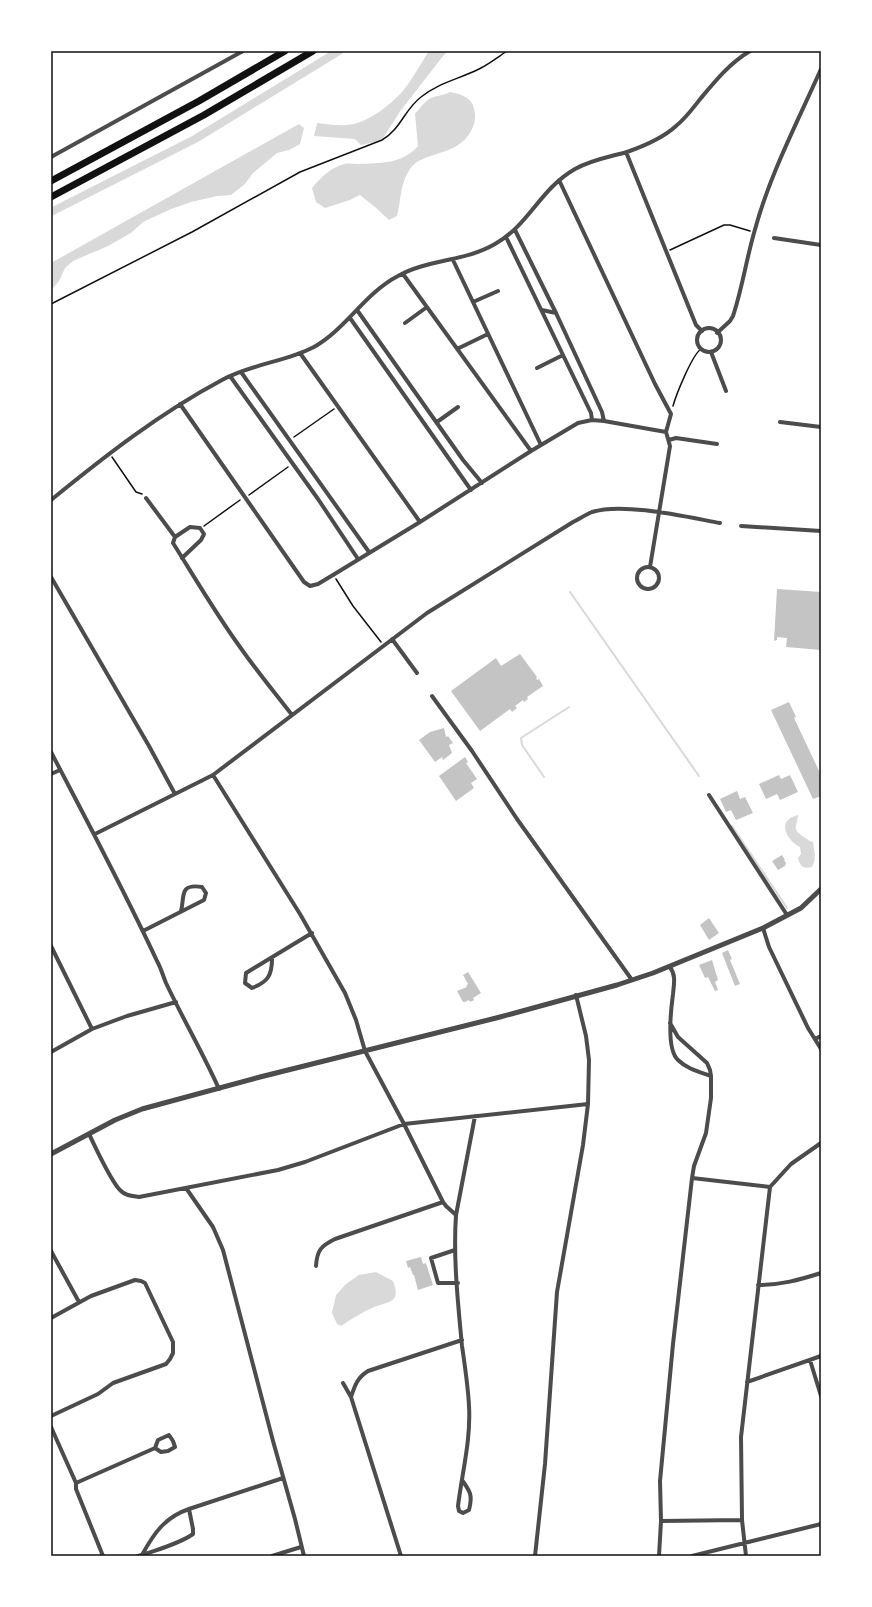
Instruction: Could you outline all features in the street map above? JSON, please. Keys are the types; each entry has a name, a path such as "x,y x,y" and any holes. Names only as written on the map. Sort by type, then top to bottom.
{"highway":[{"path":"51,181 199,101 284,51"},
{"path":"51,197 204,115 313,51"}],"street":[{"path":"51,158 243,51"},
{"path":"51,500 109,452 180,404 230,376 251,367 300,353 316,345 350,318 381,287 403,274 435,262 453,260 473,254 494,245 515,230 552,185 575,169 597,159 626,152 661,137 676,126 688,114 724,70 750,51"},
{"path":"717,333 733,316 754,232 789,139 821,70"},
{"path":"626,152 696,325 702,331"},
{"path":"559,180 655,384 671,414 666,432 670,446 650,567"},
{"path":"515,230 556,313 602,412 604,421"},
{"path":"506,237 591,413 592,420"},
{"path":"774,238 821,245"},
{"path":"453,260 541,445"},
{"path":"403,274 531,451"},
{"path":"473,302 498,291"},
{"path":"405,323 427,307"},
{"path":"357,310 463,460 482,483"},
{"path":"542,310 556,313"},
{"path":"350,318 471,490"},
{"path":"710,329 717,333 720,338 720,344 716,349 711,352 701,349 698,346 697,340 702,331 710,329"},
{"path":"458,349 488,334"},
{"path":"711,352 726,391"},
{"path":"300,353 420,522"},
{"path":"537,368 563,355"},
{"path":"241,372 369,552"},
{"path":"230,376 358,559"},
{"path":"180,404 307,585 315,585 333,575 578,423 592,420 604,421 666,432"},
{"path":"437,422 458,407"},
{"path":"780,422 821,427"},
{"path":"669,440 676,438 717,444"},
{"path":"146,498 175,537"},
{"path":"95,834 214,775 383,645 440,605 572,522 592,512 607,509 622,509 659,512 720,523"},
{"path":"741,526 821,531"},
{"path":"182,558 201,540 204,534 200,528 190,527 175,537 173,543 182,558 240,647 292,715"},
{"path":"650,567 657,572 658,578 655,586 648,588 639,585 637,575 641,569 650,567"},
{"path":"51,577 149,746 175,794"},
{"path":"392,639 417,673"},
{"path":"432,696 472,751 517,819 632,980"},
{"path":"51,752 95,834 143,931 166,983 219,1089"},
{"path":"51,774 60,770"},
{"path":"214,775 312,934 345,993 356,1020 365,1051 443,1202 456,1215"},
{"path":"710,795 787,915"},
{"path":"143,931 204,900 206,893 202,887 195,886 189,888 183,894 181,911"},
{"path":"51,1154 115,1120 142,1109 500,1017 632,980 670,967 763,928 801,908 821,889"},
{"path":"763,928 779,968 808,1028 821,1049"},
{"path":"272,959 272,969 269,978 260,985 252,988 245,983 246,974 312,934"},
{"path":"51,946 92,1029"},
{"path":"670,967 675,979 670,1023 673,1052 676,1058 686,1066 712,1076"},
{"path":"535,1556 544,1464 557,1292 583,1144 588,1104 589,1060 586,1036 576,995"},
{"path":"51,1052 92,1029 127,1016 176,1002"},
{"path":"659,1556 661,1521 660,1481 673,1344 692,1178 694,1166 706,1133 711,1098 712,1076 707,1063 678,1038 670,1023"},
{"path":"815,1039 821,1036"},
{"path":"89,1134 109,1173 121,1191 129,1196 139,1197 278,1170 305,1162 404,1124 588,1104"},
{"path":"462,1480 470,1491 471,1496 469,1510 463,1513 459,1510 458,1506 468,1435 469,1407 455,1250 456,1215 475,1116"},
{"path":"746,1556 746,1542 742,1520 741,1437 770,1186 791,1164 821,1143"},
{"path":"692,1178 770,1186"},
{"path":"186,1188 212,1227 223,1250 304,1556"},
{"path":"316,1266 317,1254 324,1245 335,1239 443,1202"},
{"path":"455,1250 431,1258 438,1283 458,1283"},
{"path":"51,1251 79,1302"},
{"path":"758,1285 777,1285 821,1273"},
{"path":"51,1318 91,1296 128,1282 141,1280 146,1287 173,1342 173,1353 166,1364 113,1383 98,1394 51,1416"},
{"path":"351,1397 356,1382 361,1375 368,1370 462,1340"},
{"path":"747,1382 821,1356"},
{"path":"810,1360 821,1396"},
{"path":"343,1382 351,1397 401,1556"},
{"path":"51,1427 76,1483 76,1489 103,1556"},
{"path":"169,1435 175,1447 168,1451 161,1452 156,1448 158,1440 169,1435"},
{"path":"76,1483 156,1448"},
{"path":"140,1555 152,1536 161,1525 171,1517 188,1509 283,1478"},
{"path":"140,1555 187,1538 193,1534 188,1509"},
{"path":"661,1521 742,1520"},
{"path":"692,1556 821,1524"},
{"path":"272,1556 301,1547"}],"path":[{"path":"51,304 198,229 300,172 382,140 392,134 412,105 420,97 438,86 479,69 507,51"},
{"path":"666,252 724,225 730,225 754,232"},
{"path":"671,414 676,396 694,359 701,349"},
{"path":"290,441 339,406"},
{"path":"109,452 136,492 140,492 146,498"},
{"path":"200,528 293,464"},
{"path":"333,575 353,606 383,645"}],"shaded area":[{"path":"429,51 447,51 401,110 383,138 375,142 361,145 355,139 314,136 317,123 340,125 355,124 380,112 395,100 406,87"},
{"path":"450,92 469,99 473,105 475,121 473,128 465,139 458,145 415,163 404,180 397,216 389,220 360,195 350,200 325,208 316,202 312,188 330,170 346,164 391,161 412,152 418,146 415,114 428,100"},
{"path":"299,124 304,128 300,144 289,150 277,153 253,173 245,184 231,195 217,196 191,202 171,209 143,222 131,233 108,246 73,261 65,268 59,281 51,290 51,263"},
{"path":"798,815 796,825 797,832 809,841 813,842 815,857 812,867 807,868 801,865 798,858 801,854 800,847 787,835 785,825 787,821"},
{"path":"376,1272 393,1281 396,1293 393,1300 370,1309 341,1326 337,1324 332,1313 336,1295 346,1284 359,1275"}],"building":[{"path":"777,589 821,592 821,650 786,647 787,638 777,637 777,640 774,641"},
{"path":"520,654 537,677 537,680 539,679 543,686 527,697 528,699 524,702 523,700 515,706 517,708 512,712 510,709 480,731 451,691 496,658 501,666"},
{"path":"789,702 796,717 794,718 821,775 821,796 813,799 771,710"},
{"path":"444,728 446,737 448,736 453,743 449,745 452,753 443,760 442,757 435,762 419,740 430,732"},
{"path":"465,757 468,762 466,763 477,779 471,783 474,788 456,801 439,776"},
{"path":"779,775 781,779 790,775 798,792 780,800 777,794 766,799 759,784"},
{"path":"737,791 740,799 745,797 753,813 736,820 731,810 726,812 720,799"},
{"path":"782,855 786,863 785,866 778,870 772,861"},
{"path":"709,918 719,933 709,940 700,925"},
{"path":"728,950 732,959 730,960 740,984 735,986 722,953"},
{"path":"712,960 718,980 715,982 718,990 715,991 708,977 705,978 699,965"},
{"path":"468,972 481,993 470,1002 469,1000 463,1002 457,991 467,987 466,986 468,984 463,975"},
{"path":"421,1257 423,1264 426,1263 433,1285 418,1290 414,1275 410,1267 408,1268 406,1261"}],"waterway":[{"path":"51,212 195,139 339,51"},
{"path":"570,592 699,776"},
{"path":"544,777 522,745 521,738 569,707"},
{"path":"732,826 787,908"}]}
